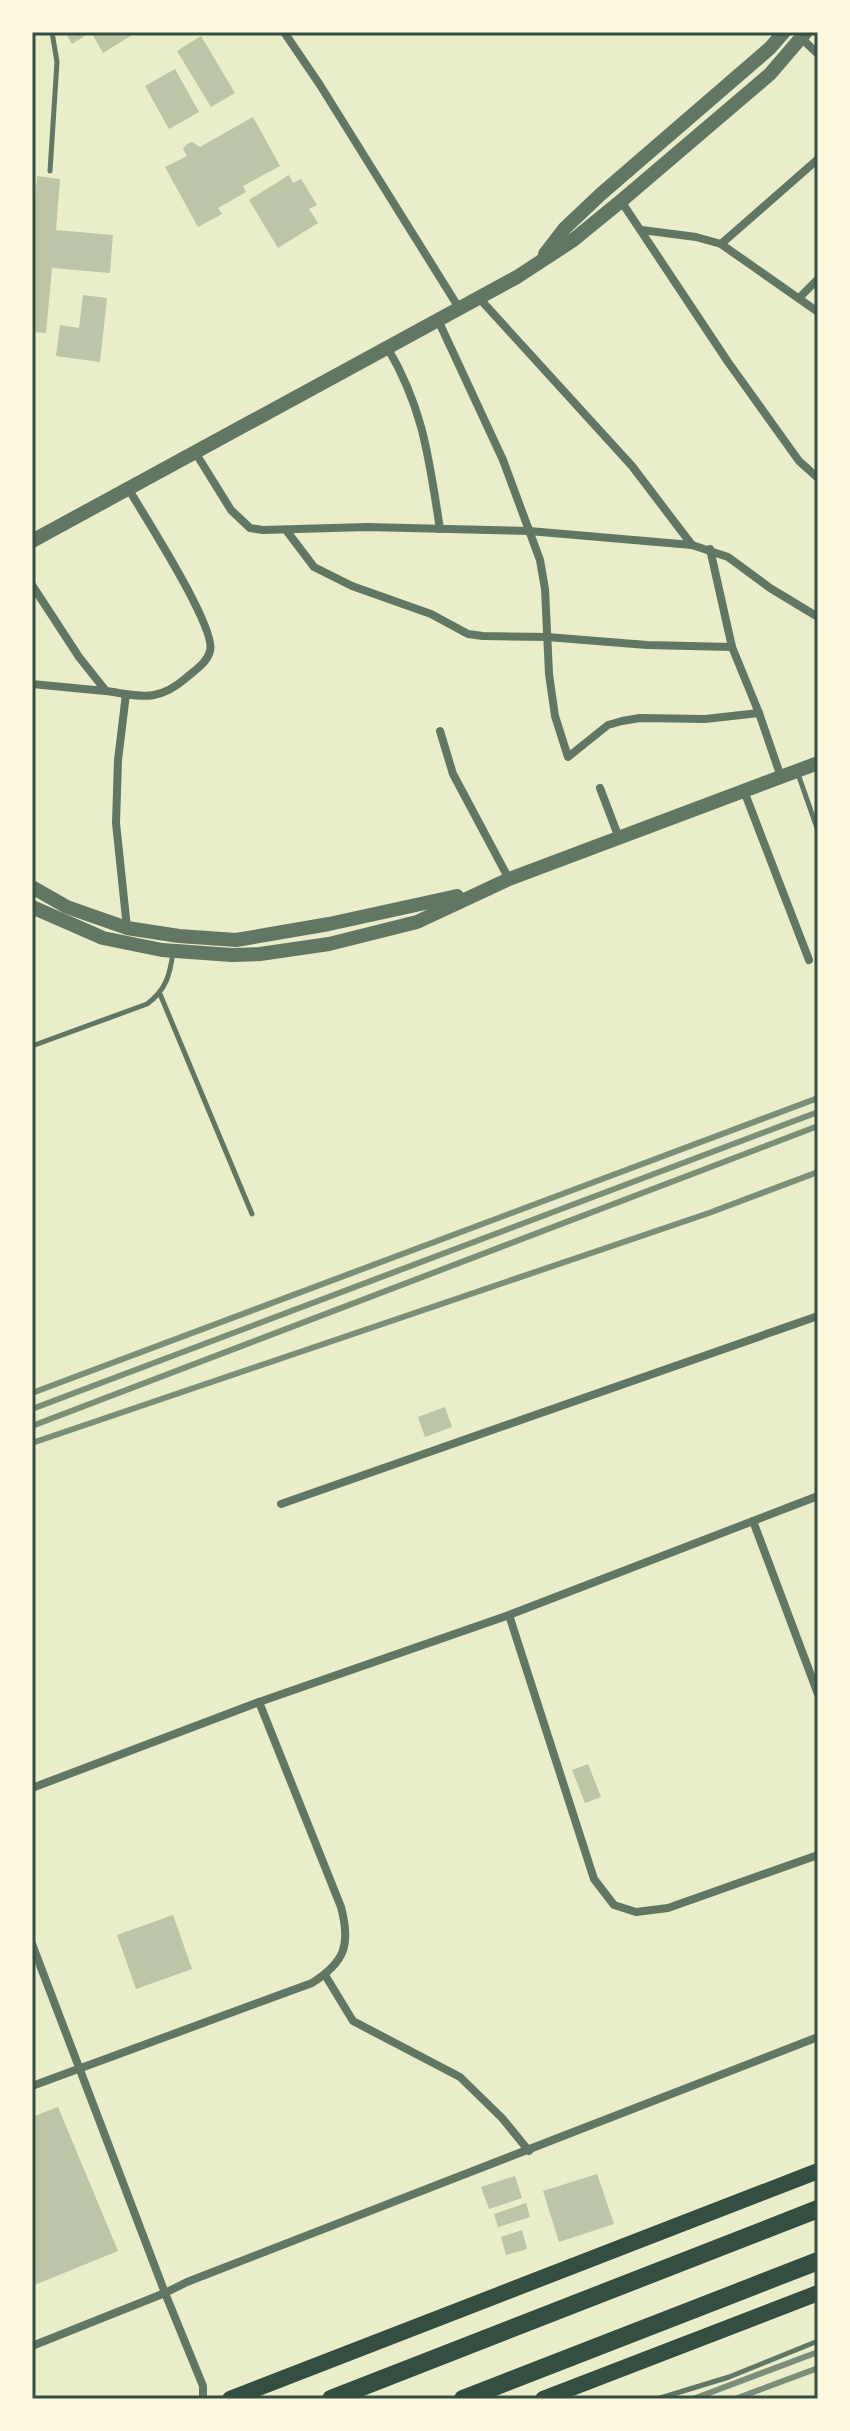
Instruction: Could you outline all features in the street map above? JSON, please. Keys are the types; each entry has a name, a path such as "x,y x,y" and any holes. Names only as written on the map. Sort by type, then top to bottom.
{"highway":[{"path":"331,2399 818,2209"},
{"path":"463,2399 818,2261"}],"main road":[{"path":"230,2399 818,2171"},
{"path":"543,2399 818,2293"}],"street":[{"path":"284,32 459,308"},
{"path":"540,260 565,228 601,194 770,48 784,32"},
{"path":"32,541 517,277 572,241 621,201 770,74 804,35 818,54"},
{"path":"721,244 818,159"},
{"path":"621,201 728,362 799,461 818,478"},
{"path":"642,230 696,237 721,244 818,312"},
{"path":"799,298 818,279"},
{"path":"479,298 632,466 692,545"},
{"path":"438,320 503,460 540,560 545,589 549,674 555,716 568,757 608,725 622,721 640,718 705,719 759,713"},
{"path":"386,347 410,390 419,416 440,529"},
{"path":"195,451 231,510 250,528 529,531 692,545 728,557 770,588 818,617"},
{"path":"32,684 146,697 174,689 203,664 210,653 211,643 191,595 128,488"},
{"path":"286,530 314,567 352,586 431,614 468,634 732,647"},
{"path":"710,549 732,647 781,778"},
{"path":"32,585 79,657 106,691"},
{"path":"126,694 118,760 116,823 127,928"},
{"path":"440,731 453,774 509,879"},
{"path":"32,908 103,938 173,951 260,954 329,944 417,922 509,879 818,763"},
{"path":"600,788 619,838"},
{"path":"744,791 809,960"},
{"path":"32,887 67,907 127,928 236,940 329,924 477,892"},
{"path":"281,1504 818,1316"},
{"path":"32,1788 259,1702 509,1615 818,1496"},
{"path":"753,1521 818,1694"},
{"path":"509,1615 594,1879 614,1905 636,1912 668,1908 818,1855"},
{"path":"32,2086 312,1983 332,1970 343,1953 347,1929 341,1907 259,1702"},
{"path":"32,1944 203,2386 203,2399"},
{"path":"325,1975 353,2021 460,2077 502,2118 529,2151"},
{"path":"32,2346 187,2282 818,2037"}],"lane":[{"path":"50,171 57,62 52,32"},
{"path":"797,771 818,831"},
{"path":"32,1046 147,1004 160,994 170,974 173,951"},
{"path":"160,994 252,1214"},
{"path":"657,2399 729,2377 818,2341"}],"building":[{"path":"65,32 91,32 72,44"},
{"path":"91,32 137,32 103,53"},
{"path":"201,36 235,93 211,107 177,51"},
{"path":"175,69 199,112 169,129 145,86"},
{"path":"253,117 280,166 243,186 246,192 218,208 222,214 198,227 165,167 187,156 183,149 187,144 192,142 200,147"},
{"path":"289,175 293,183 301,179 317,205 309,209 318,223 278,248 249,200"},
{"path":"37,176 60,179 56,230 113,235 110,273 52,268 46,333 32,332 32,238"},
{"path":"83,295 107,298 100,362 56,356 60,325 79,328"},
{"path":"445,1407 452,1427 425,1437 418,1417"},
{"path":"588,1764 601,1797 585,1803 572,1770"},
{"path":"173,1915 192,1969 136,1989 117,1935"},
{"path":"58,2107 118,2251 32,2286 32,2117"},
{"path":"597,2174 614,2224 559,2242 543,2191"},
{"path":"515,2176 522,2198 489,2209 481,2187"},
{"path":"526,2203 530,2217 498,2227 494,2214"},
{"path":"522,2230 527,2249 506,2255 501,2237"}],"railway":[{"path":"32,1393 818,1098"},
{"path":"32,1409 818,1112"},
{"path":"32,1426 818,1126"},
{"path":"32,1443 709,1213 818,1172"},
{"path":"693,2399 818,2352"},
{"path":"735,2399 818,2368"}]}
